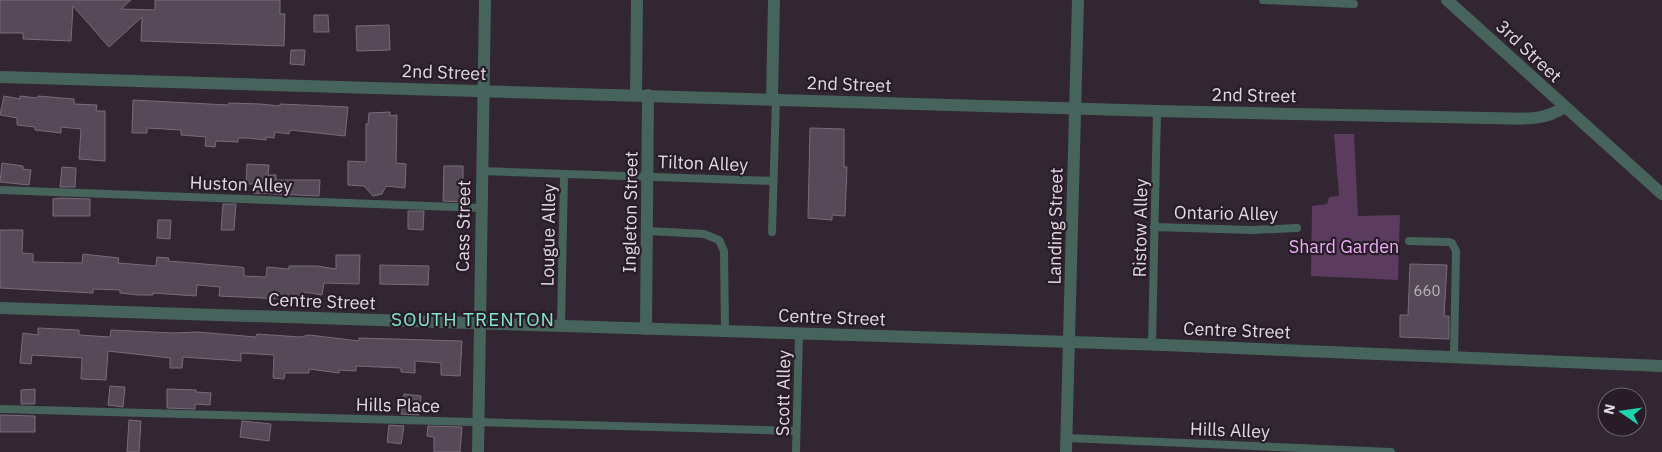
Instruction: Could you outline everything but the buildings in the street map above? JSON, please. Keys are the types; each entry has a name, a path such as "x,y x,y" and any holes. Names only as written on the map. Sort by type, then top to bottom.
{"street":[{"name":"Cass Street","path":"478,452 485,0"},
{"name":"Ingleton Street","path":"637,0 648,176 646,329"},
{"path":"774,0 774,99"},
{"name":"Landing Street","path":"1066,452 1078,0"},
{"name":"3rd Street","path":"1447,0 1564,108"},
{"name":"2nd Street","path":"0,77 1157,111 1531,118 1551,116 1564,108"},
{"path":"1564,108 1662,194"},
{"name":"Centre Street","path":"0,308 1069,343 1152,344 1662,366"}],"lane":[{"path":"1263,0 1354,4"},
{"path":"772,232 774,99"},
{"name":"Ristow Alley","path":"1152,344 1157,111"},
{"name":"Tilton Alley","path":"482,171 773,181"},
{"name":"Lougue Alley","path":"561,326 564,175"},
{"name":"Huston Alley","path":"0,190 482,208"},
{"name":"Ontario Alley","path":"1154,227 1252,230 1297,228"},
{"path":"648,231 704,234 719,240 724,251 725,331"},
{"path":"1409,241 1449,242 1456,251 1454,357"},
{"name":"Scott Alley","path":"796,452 799,334"},
{"name":"Hills Place","path":"0,409 796,431"},
{"name":"Hills Alley","path":"1067,438 1391,452"}],"green space":[{"name":"Shard Garden","path":"1334,134 1354,134 1358,216 1400,215 1398,280 1311,276 1312,206 1327,204 1329,197 1339,196"}],"district":[{"name":"SOUTH TRENTON","path":"473,319"}]}
